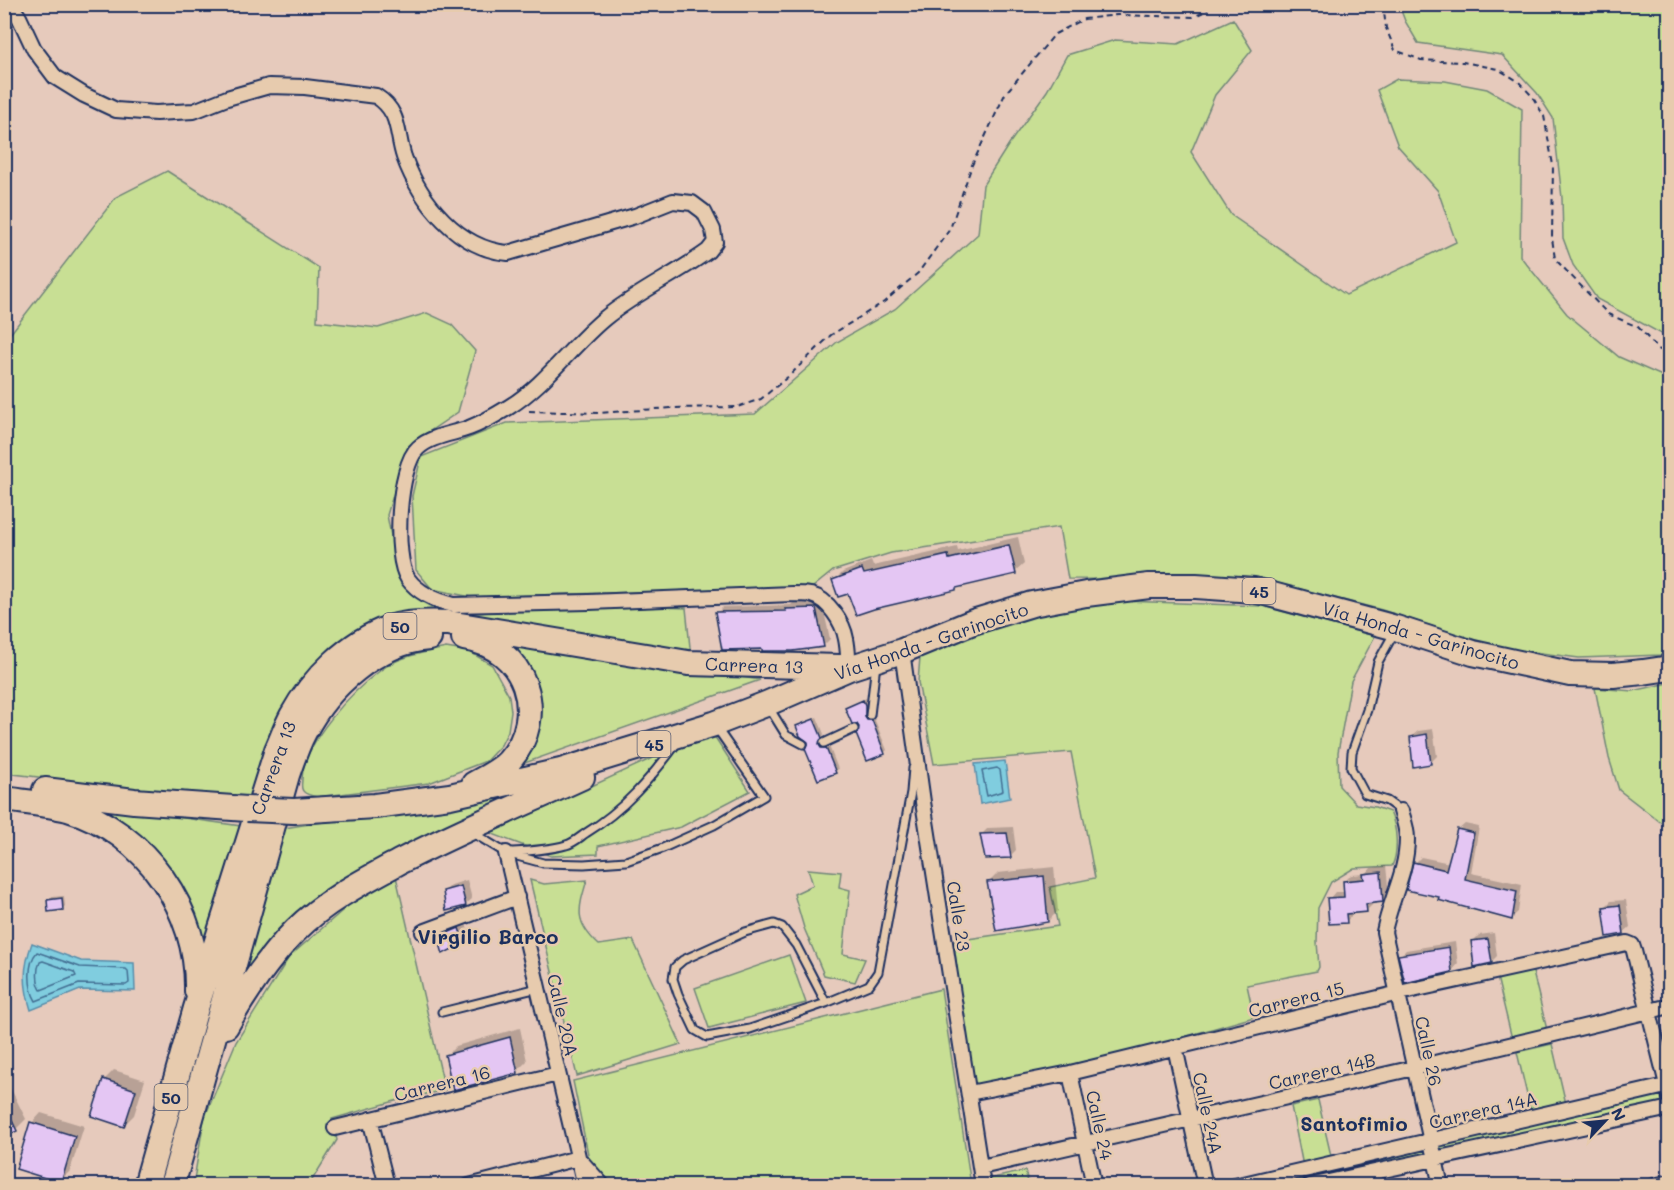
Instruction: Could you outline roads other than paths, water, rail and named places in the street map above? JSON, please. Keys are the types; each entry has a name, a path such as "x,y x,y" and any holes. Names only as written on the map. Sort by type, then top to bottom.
{"highway":[{"name":"Vía Honda - Garinocito","path":"450,796 561,771 684,734 766,704 849,668 902,651 973,622 1032,604 1149,586 1254,590 1396,628 1473,653 1570,674 1613,675 1670,668"},
{"name":"Carrera 13","path":"146,1185 196,1008 277,750 292,715 316,681 363,640 390,628 420,622 448,623 688,663 849,668"},
{"name":"Carrera 13","path":"172,1185 287,775 300,740 336,688 377,653 399,643 420,638 447,636 471,639 495,649 511,662 522,678 529,700 529,724 519,748 507,763 487,777 450,796"},
{"path":"205,1069 225,1028 265,964 297,929 320,909 364,880 466,829 650,745"},
{"name":"50","path":"4,783 134,801 294,812 375,806 450,796"},
{"path":"4,798 68,809 103,824 151,863 168,886 183,915 192,945 197,986 196,1008"}],"street":[{"path":"10,4 19,17 34,49 55,76 84,95 116,110 156,113 194,111 227,98 269,86 305,87 376,96 393,111 404,155 420,191 433,209 467,239 495,252 508,253 635,216 673,201 692,203 704,212 713,230 715,242 708,252 620,307 573,348 528,394 469,428 431,440 418,447 410,458 404,473 401,554 403,568 408,577 425,594 439,602 474,606 811,595 822,600 831,608 838,621 846,637 849,668"},
{"name":"Calle 23","path":"902,651 915,748 984,1185"},
{"name":"Calle 26","path":"1401,811 1407,837 1405,863 1384,932 1441,1185"},
{"name":"Calle 20A","path":"506,853 585,1185"},
{"path":"423,932 517,897"},
{"name":"Carrera 15","path":"969,1094 1070,1073 1399,993 1627,943 1632,945 1648,1011"},
{"name":"Carrera 14B","path":"981,1167 1414,1068 1670,1006"},
{"path":"1648,1011 1669,1089"},
{"name":"Calle 24A","path":"1175,1047 1205,1185"},
{"name":"Calle 24","path":"1070,1073 1094,1185"},
{"name":"Carrera 16","path":"335,1128 558,1074"},
{"name":"Carrera 14A","path":"1235,1185 1669,1089"},
{"name":"Carrera 14A","path":"1310,1185 1670,1108"},
{"path":"370,1119 387,1185"},
{"path":"469,1185 578,1158 603,1185"},
{"path":"1654,1185 1670,1182"}],"lane":[{"path":"1396,628 1378,662 1367,710 1352,752 1351,768 1365,794 1387,801 1401,811"},
{"path":"870,716 876,659"},
{"path":"766,704 786,735 803,744"},
{"path":"466,829 506,853 543,863 584,864 626,861 663,848 714,825 764,796 714,724"},
{"path":"824,743 854,729"},
{"path":"506,853 547,849 569,844 597,827 624,806 648,782 684,734"},
{"path":"826,1003 796,945 782,927 774,924 735,937 683,960 675,967 673,979 678,994 695,1030 707,1037 750,1029 826,1003 869,985 878,972 911,792 915,748"},
{"path":"442,1012 538,988"}],"water":[{"path":"1005,761 1010,798 980,804 975,764"},
{"path":"32,943 81,961 134,963 135,991 80,990 31,1010 25,976"}],"district":[{"name":"Virgilio Barco","path":"488,936"},
{"name":"Santofimio","path":"1354,1123"}]}
